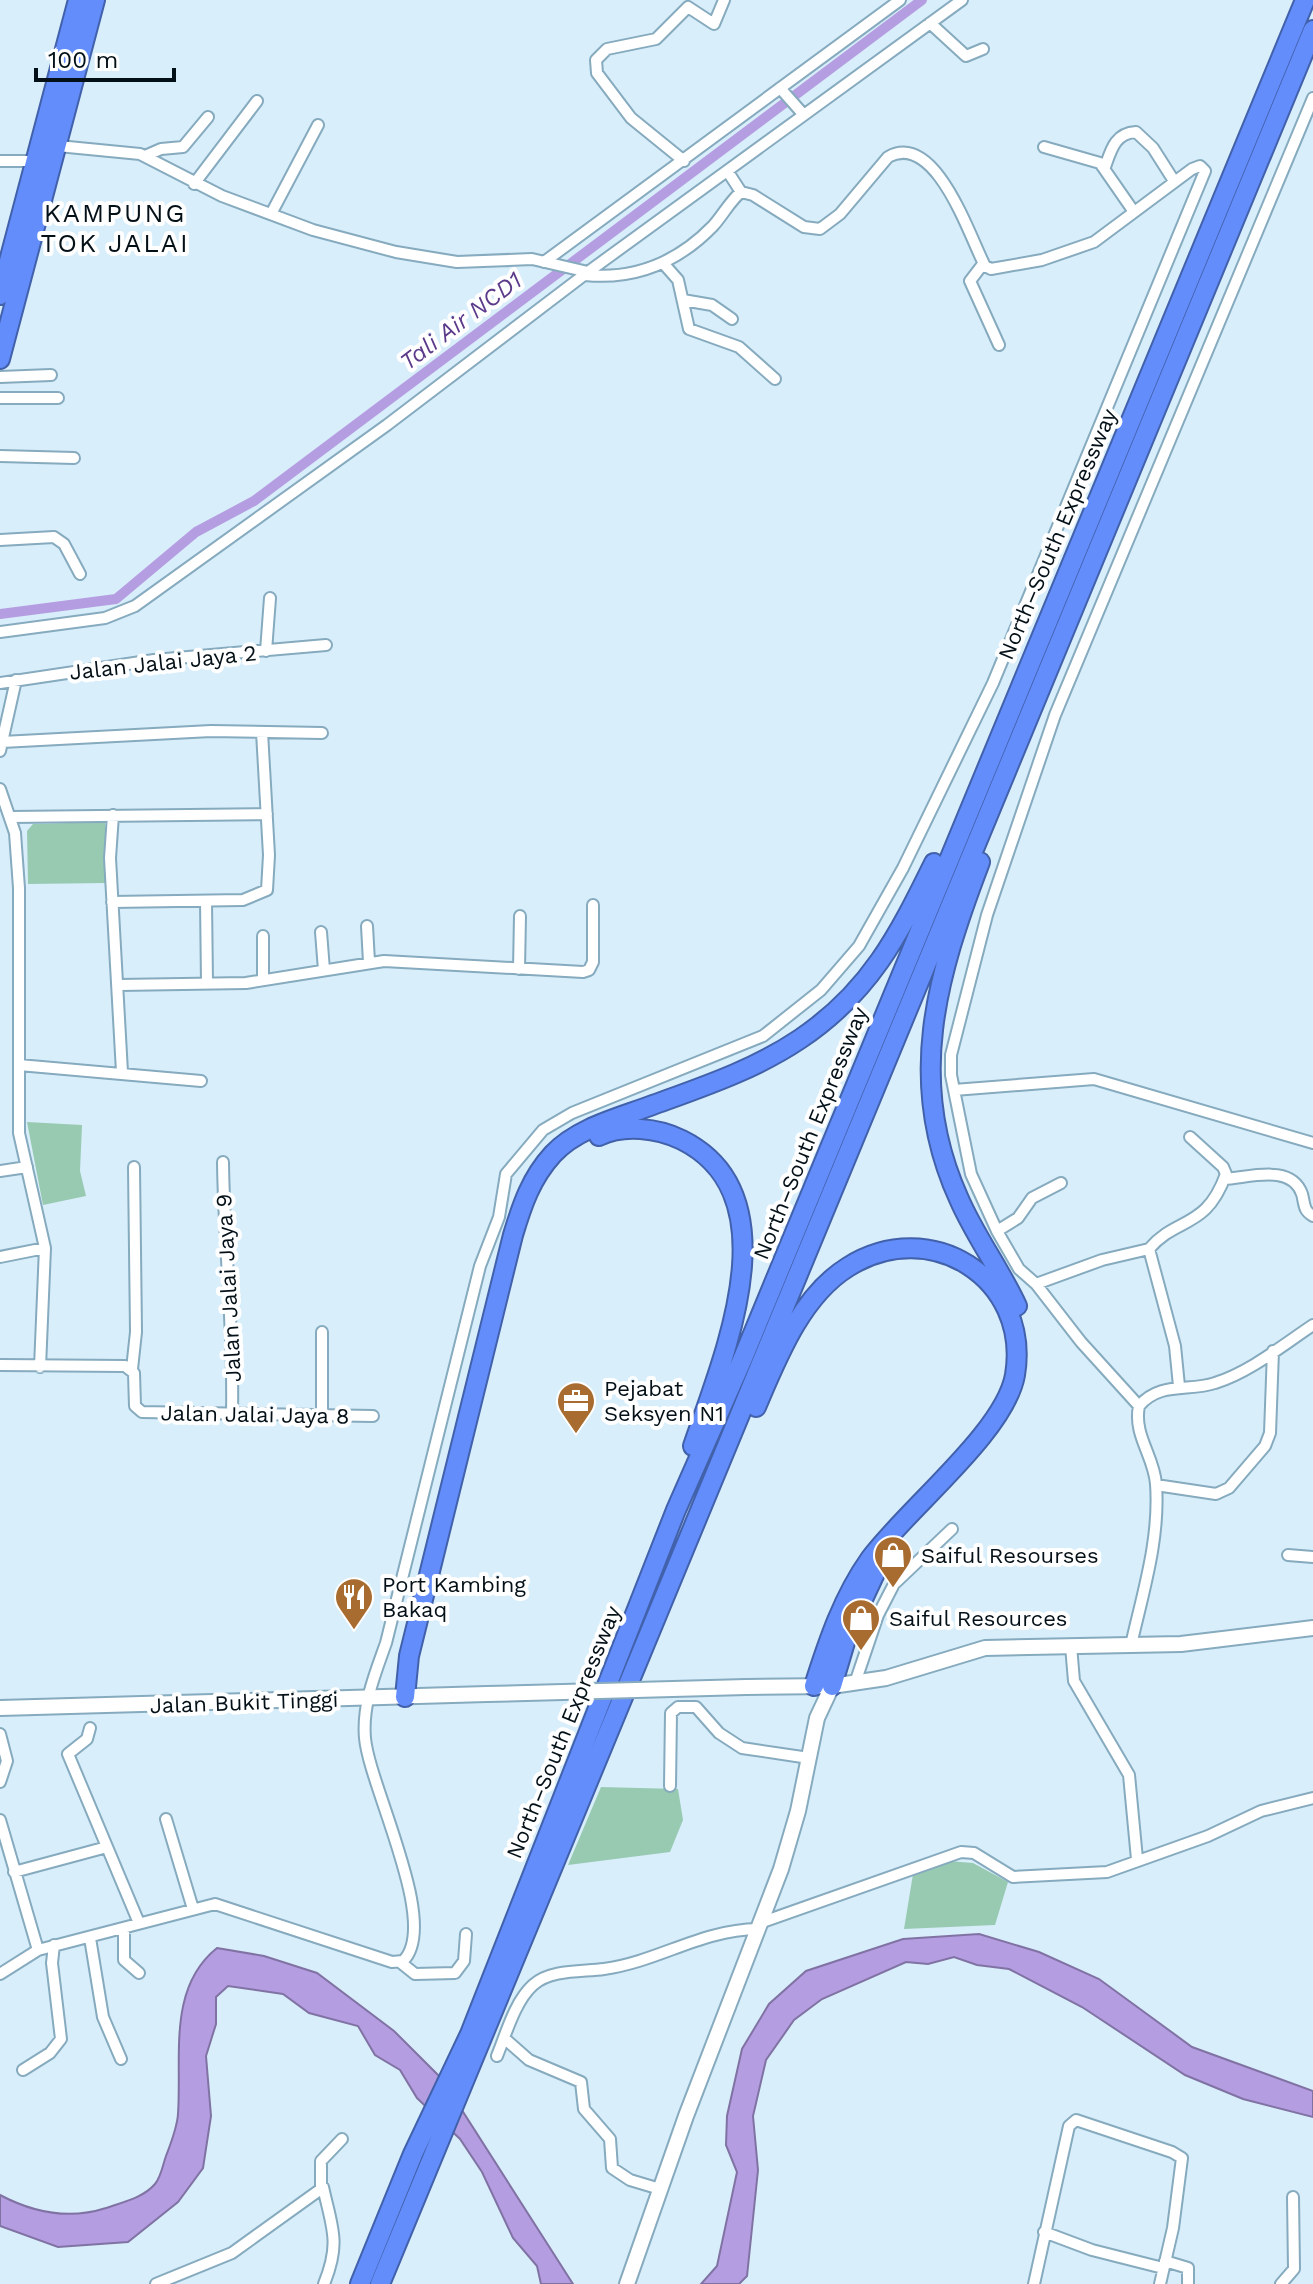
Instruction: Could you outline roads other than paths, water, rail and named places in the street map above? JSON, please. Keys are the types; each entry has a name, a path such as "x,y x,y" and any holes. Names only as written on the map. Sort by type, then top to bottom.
{"highway":[{"path":"0,295 78,0"},
{"path":"0,359 95,0"},
{"name":"North–South Expressway","path":"360,2284 413,2154 487,2037 676,1510 743,1358 1305,0"},
{"name":"North–South Expressway","path":"380,2284 487,2037 1313,30"},
{"path":"411,1696 409,1656 513,1235 528,1189 554,1152 582,1132 736,1075 771,1058 802,1038 843,1004 895,943 967,793 978,784"},
{"path":"823,1686 881,1563 923,1511 1006,1422 1025,1382 1026,1335 1020,1312 957,1196 936,1122 929,1058 936,1000 991,828 992,805"},
{"path":"411,1696 532,1202 554,1166 565,1155 604,1133 624,1130 669,1134 702,1152 725,1178 733,1195 742,1234 741,1280 731,1333 679,1486 676,1510"},
{"path":"664,1602 711,1507 773,1367 817,1295 846,1268 887,1250 924,1248 967,1263 1000,1297 1014,1330 1017,1355 1010,1391 996,1422 916,1504 854,1583 823,1686"}],"main road":[{"name":"Jalan Bukit Tinggi","path":"0,1708 823,1686 902,1675 976,1649 1203,1643 1313,1628"},
{"path":"627,2284 787,1852 823,1686"}],"street":[{"path":"684,161 631,118 597,73 595,65 599,55 607,49 656,39 685,4 711,24 717,20 724,0"},
{"path":"549,264 900,0"},
{"path":"0,632 105,618 135,606 387,425 584,272 728,172 800,111 962,0"},
{"path":"930,23 966,56 983,49"},
{"path":"783,90 800,111"},
{"path":"1131,1645 1156,1523 1153,1463 1139,1433 1139,1406 1081,1342 1036,1284 1019,1269 997,1231 971,1174 951,1061 959,1016 987,915 1055,715 1313,98"},
{"path":"194,184 257,101"},
{"path":"145,156 161,149 183,147 208,117"},
{"path":"271,214 318,125"},
{"path":"1105,167 1116,141 1125,133 1136,132 1153,148 1174,181"},
{"path":"58,146 145,156 194,184 347,240 441,261 532,259 584,272 623,275 663,263 702,236 741,192"},
{"path":"1044,147 1105,167 1134,212"},
{"path":"400,1962 413,1947 411,1897 366,1749 368,1698 386,1643 480,1266 499,1217 506,1174 537,1137 564,1116 718,1056 778,1027 838,973 859,946 903,868 993,683 1203,182 1204,169 1195,167 1174,181 1105,236 1062,254 1002,268 988,268 983,264 964,217 939,177 929,165 907,153 888,157 840,214 820,229 804,227 753,195 741,192 728,172"},
{"path":"0,161 36,161"},
{"path":"663,263 676,275 689,329 739,347 775,379"},
{"path":"983,264 970,281 999,345"},
{"path":"683,300 712,305 732,319"},
{"path":"0,377 51,375"},
{"path":"0,398 58,398"},
{"path":"0,456 74,458"},
{"path":"0,540 54,537 64,544 80,574"},
{"path":"266,651 270,598"},
{"name":"Jalan Jalai Jaya 2","path":"0,683 154,660 326,645"},
{"path":"16,680 1,746 211,731 322,733"},
{"path":"112,902 243,900 267,890 267,814 262,732"},
{"path":"0,789 11,817 20,926 19,1133 45,1248 40,1367"},
{"path":"11,817 267,814"},
{"path":"113,815 112,902 122,1072"},
{"path":"206,901 207,983"},
{"path":"119,985 263,980 369,962 438,962 576,973 589,970 593,955 593,905"},
{"path":"519,969 520,916"},
{"path":"367,926 369,962"},
{"path":"321,932 324,970"},
{"path":"263,936 263,980"},
{"path":"19,1065 201,1081"},
{"path":"954,1090 1094,1079 1313,1143"},
{"path":"1036,1284 1102,1260 1149,1249 1161,1238 1207,1211 1224,1179 1223,1167 1190,1137"},
{"name":"Jalan Jalai Jaya 9","path":"223,1162 224,1240 233,1355 232,1413"},
{"path":"0,1171 27,1167"},
{"path":"0,1365 125,1366 132,1369 136,1332 134,1167"},
{"path":"1224,1179 1267,1174 1286,1178 1298,1188 1305,1210 1313,1216"},
{"path":"997,1231 1018,1218 1032,1198 1061,1183"},
{"path":"0,1257 45,1248"},
{"path":"1149,1249 1175,1346 1179,1386"},
{"path":"1139,1406 1152,1395 1179,1386 1214,1384 1313,1325"},
{"path":"322,1332 322,1414"},
{"path":"1156,1485 1216,1494 1229,1488 1265,1446 1270,1433 1273,1351"},
{"name":"Jalan Jalai Jaya 8","path":"132,1369 137,1410 373,1416"},
{"path":"855,1683 878,1615 894,1584 952,1529"},
{"path":"1288,1555 1313,1557"},
{"path":"1071,1646 1074,1681 1129,1775 1137,1859"},
{"path":"670,1786 671,1713 678,1707 696,1707 719,1733 742,1748 809,1758"},
{"path":"90,1728 87,1739 68,1754 139,1923"},
{"path":"0,1734 7,1761 0,1782"},
{"path":"487,2037 525,1994 546,1977 625,1966 705,1935 759,1926 961,1852 974,1853 1013,1877 1099,1874 1208,1836 1261,1811 1313,1798"},
{"path":"166,1819 193,1909"},
{"path":"0,1820 38,1950"},
{"path":"14,1872 107,1847"},
{"path":"0,1974 38,1950 219,1904 284,1929 400,1962 415,1974 455,1973 464,1961 466,1934"},
{"path":"124,1928 124,1960 139,1973"},
{"path":"90,1938 103,2017 121,2059"},
{"path":"23,2070 50,2053 61,2039 52,1963 54,1945"},
{"path":"487,2037 497,2056"},
{"path":"487,2037 529,2060 581,2082 584,2109 610,2139 612,2168 630,2180 660,2189"},
{"path":"1034,2284 1069,2126 1076,2120 1182,2158 1160,2284"},
{"path":"324,2284 335,2252 336,2236 323,2187 321,2161 342,2139"},
{"path":"156,2284 232,2253 323,2187"},
{"path":"1281,2284 1294,2269 1293,2197"},
{"path":"1044,2232 1092,2250 1188,2268 1188,2284"}],"waterway":[{"name":"Tali Air NCD1","path":"0,614 116,599 196,532 254,501 922,0"}],"place":[{"name":"Pejabat Seksyen N1","path":"576,1435"},
{"name":"Saiful Resourses","path":"893,1589"},
{"name":"Port Kambing Bakaq","path":"354,1631"},
{"name":"Saiful Resources","path":"861,1652"}],"district":[{"name":"KAMPUNG TOK JALAI","path":"115,228"}]}
